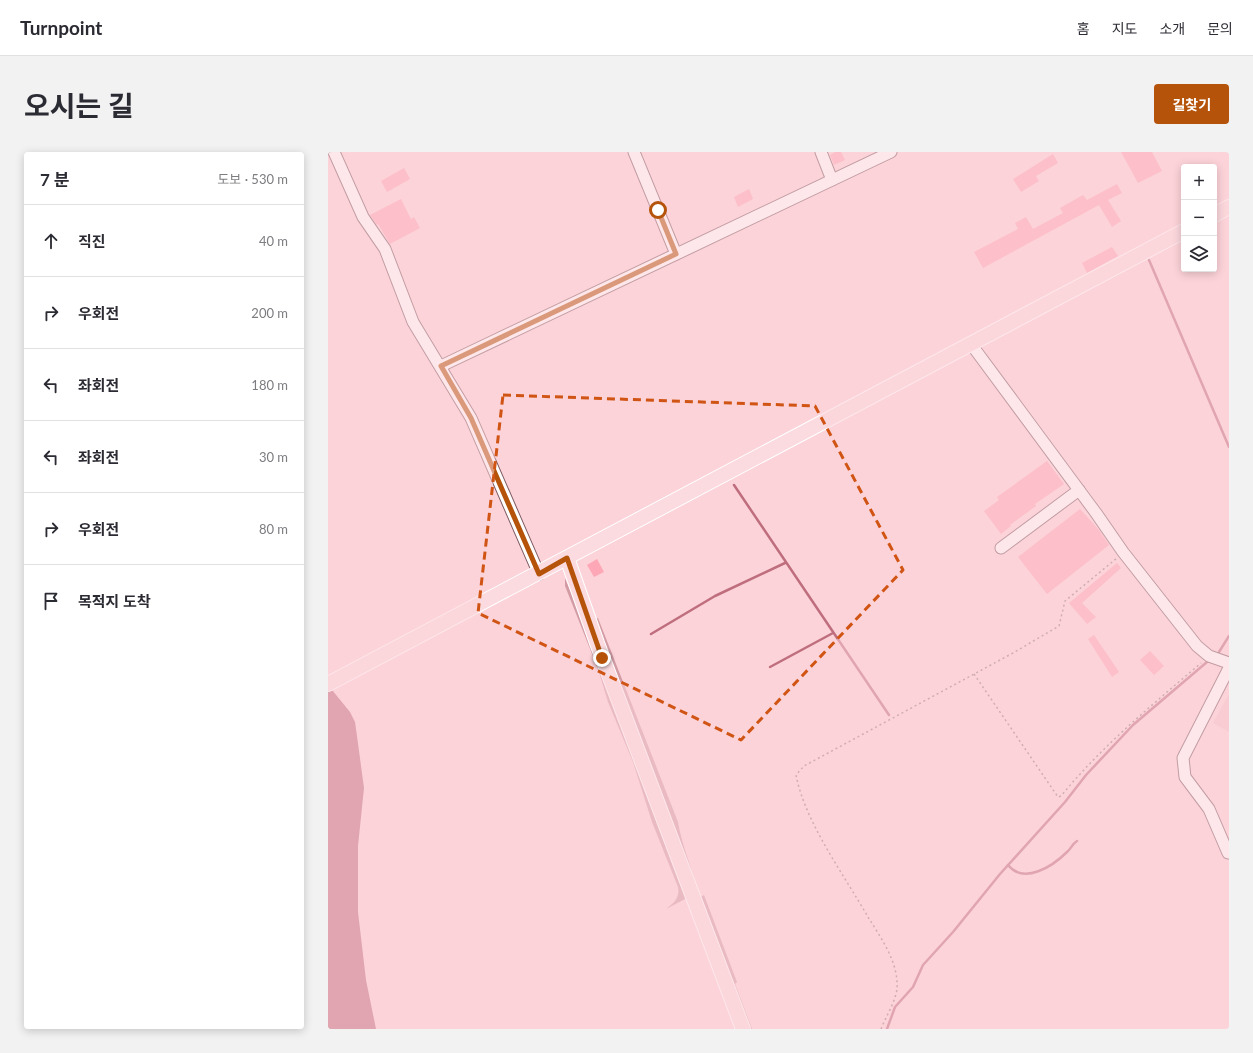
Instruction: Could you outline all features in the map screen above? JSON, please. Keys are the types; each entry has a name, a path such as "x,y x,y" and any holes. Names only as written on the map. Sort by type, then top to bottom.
{"main road":[{"path":"1217,213 1229,207"},
{"path":"332,682 539,574 1181,233"},
{"path":"567,558 600,651 743,1029"}],"street":[{"path":"334,152 363,217 384,249 413,322 441,366 471,418 539,574"},
{"path":"634,152 676,254"},
{"path":"821,152 832,180"},
{"path":"441,366 891,152"},
{"path":"971,344 1123,552 1196,646 1209,656 1229,663"},
{"path":"1001,548 1079,490"},
{"path":"1228,853 1209,809 1185,777 1183,758 1229,668"}],"path":[{"path":"881,1029 897,990 894,968 883,942 817,830 798,788 796,776 804,766 1059,626 1065,601 1123,552"},
{"path":"974,674 1058,797 1061,796 1125,728 1149,710 1209,656"}],"highlighted area":[{"path":"503,395 815,406 903,570 741,740 478,613"}],"shaded area":[{"path":"565,578 586,628 687,898 666,909 676,900 678,887 652,822 633,762 608,702 598,669 565,586"},
{"path":"598,618 678,822 698,894 593,620"},
{"path":"328,685 350,712 355,722 357,736 364,788 358,846 358,912 366,980 376,1029 328,1029"},
{"path":"1229,694 1229,732 1213,723"},
{"path":"704,895 737,982 735,984 752,1029 749,1029 699,898"}],"building":[{"path":"835,152 841,152 845,160 834,165 830,155"},
{"path":"1121,152 1152,152 1162,171 1138,183"},
{"path":"1053,154 1058,163 1036,176 1039,181 1021,192 1013,179"},
{"path":"404,168 410,179 387,192 381,181"},
{"path":"1117,184 1122,193 1108,200 1121,221 1112,227 1099,205 983,268 974,252 1018,229 1015,223 1026,217 1033,229 1063,213 1060,208 1083,195 1087,200"},
{"path":"749,189 753,199 738,207 734,197"},
{"path":"401,199 411,219 414,217 420,228 390,244 378,224 377,225 370,215"},
{"path":"1112,247 1118,256 1087,273 1082,263"},
{"path":"1047,461 1064,484 1035,504 1036,506 1010,525 1011,526 1001,534 984,511 999,500 997,497"},
{"path":"1080,509 1099,530 1109,545 1047,594 1018,557"},
{"path":"597,559 604,572 594,577 587,565"},
{"path":"1117,563 1121,568 1082,603 1096,617 1087,624 1069,603"},
{"path":"1094,635 1119,672 1112,677 1088,639"},
{"path":"1150,651 1164,666 1154,675 1140,660"}],"waterway":[{"path":"1149,260 1229,447"},
{"path":"734,485 889,715"},
{"path":"651,634 715,596 785,563"},
{"path":"770,667 833,633"},
{"path":"1219,652 1229,636"},
{"path":"887,1029 895,1007 913,987 923,965 953,932 1000,874 1065,802 1086,775 1133,725 1207,662"},
{"path":"1008,865 1015,871 1022,873 1038,871 1054,863 1077,841"}],"route":[{"path":"602,658 567,558 539,574 471,418 441,366 676,254 658,210"}]}
